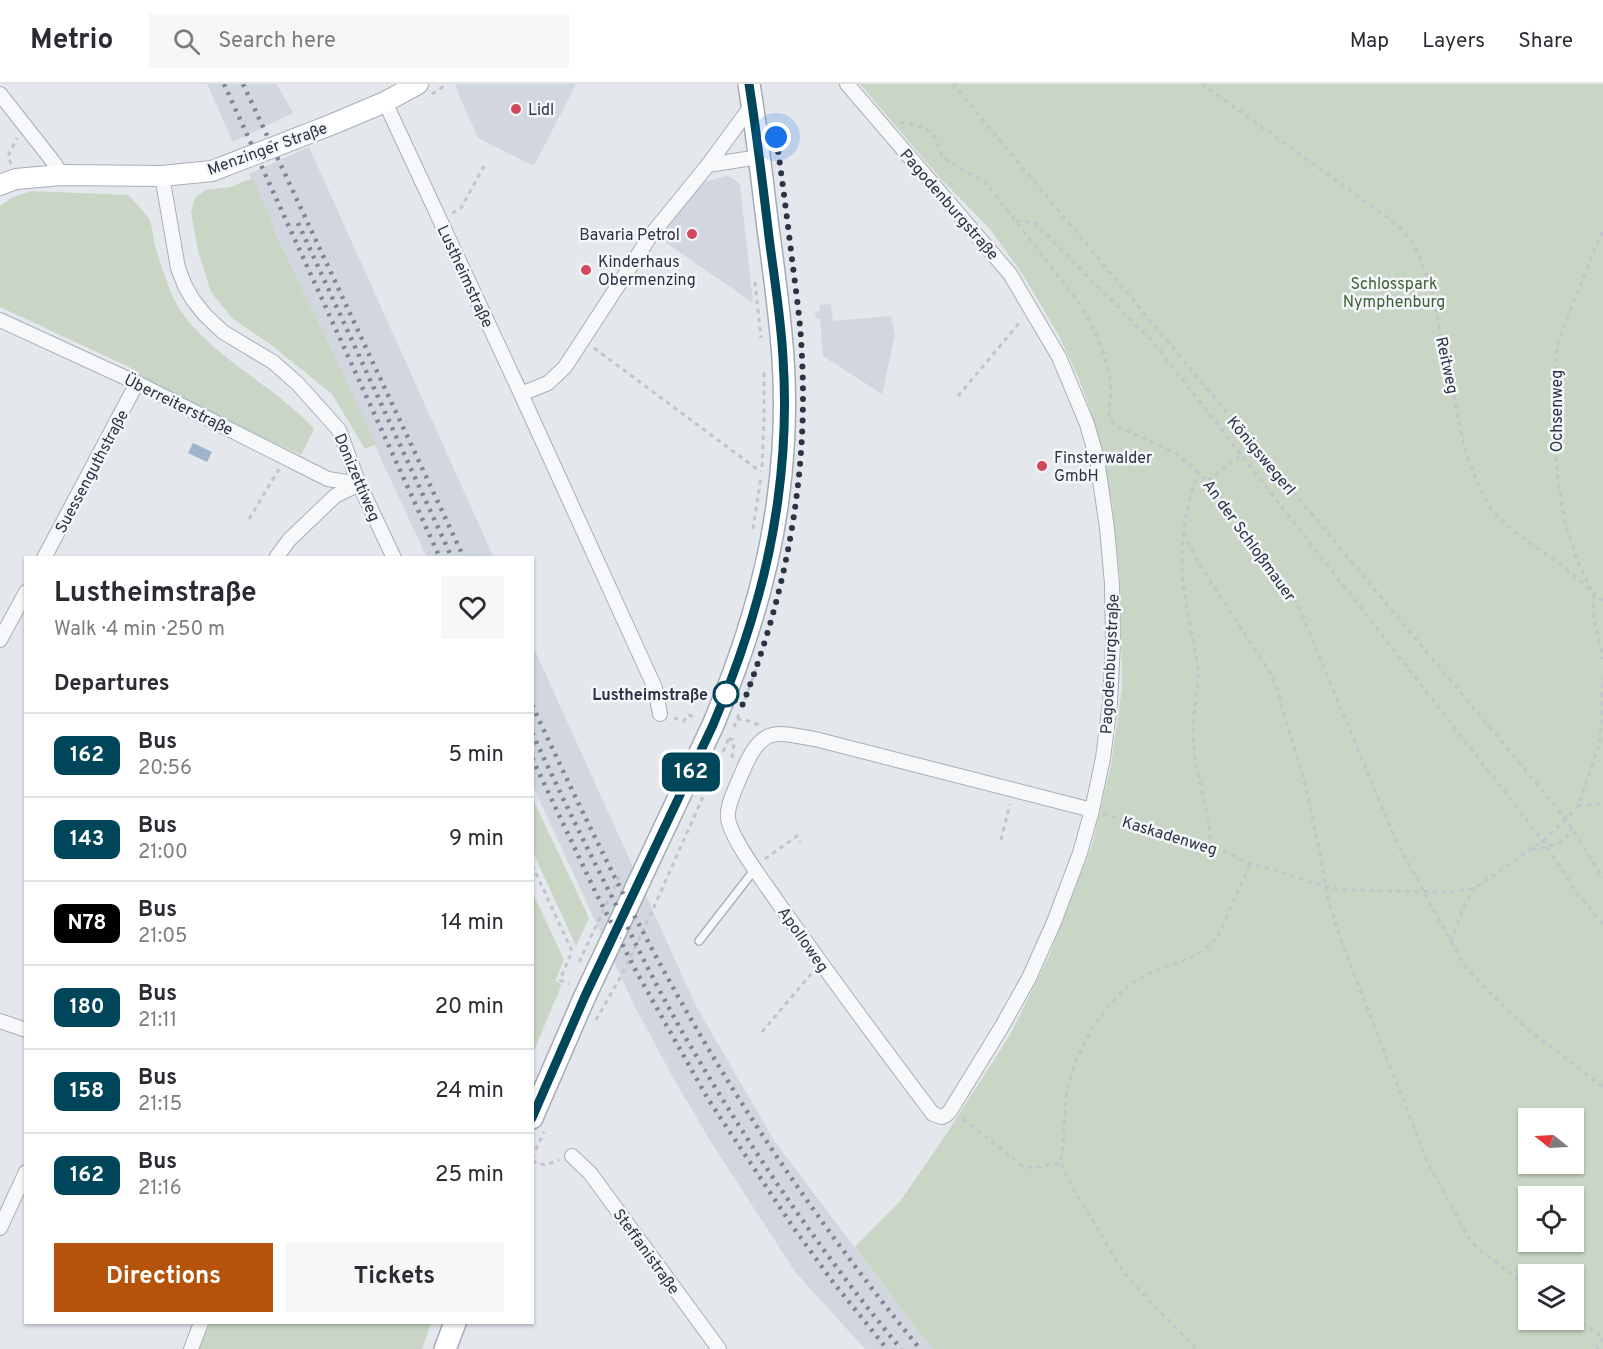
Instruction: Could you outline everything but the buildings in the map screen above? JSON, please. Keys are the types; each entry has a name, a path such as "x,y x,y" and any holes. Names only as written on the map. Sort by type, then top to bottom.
{"main road":[{"path":"540,1122 577,990 724,699 755,611 768,558 778,498 783,425 783,360 749,84"},
{"path":"445,1349 454,1324"}],"street":[{"name":"Menzinger Straße","path":"8,182 61,175 162,176 212,171 385,102 418,84"},
{"name":"Pagodenburgstraße","path":"848,84 1011,274 1059,357 1087,424 1097,459 1107,528 1112,584 1113,642 1110,703 1103,758 1092,810 1080,853 1054,922 1029,978 950,1111"},
{"path":"0,94 55,164 61,175"},
{"name":"Lustheimstraße","path":"385,102 655,688 660,714"},
{"path":"521,394 548,383 565,367 651,235 708,165 752,105"},
{"path":"708,165 759,157"},
{"name":"Donizettiweg","path":"162,176 178,268 193,300 223,332 273,362 298,384 339,430 359,484 393,556"},
{"name":"Überreiterstraße","path":"0,320 137,383 328,479 359,484"},
{"name":"Suessenguthstraße","path":"45,556 137,383"},
{"path":"277,556 289,540 334,496 359,484"},
{"path":"0,639 24,596"},
{"path":"768,735 781,734 815,739 1092,810"},
{"name":"Apolloweg","path":"768,735 758,744 748,759 732,797 727,816 732,832 855,1012 933,1114 942,1117 950,1111"},
{"path":"0,1021 24,1029"},
{"name":"Steffanistraße","path":"572,1156 590,1173 716,1348"},
{"path":"0,1228 24,1176"},
{"path":"190,1349 201,1324"}],"lane":[{"path":"699,941 755,868"}],"path":[{"name":"Königswegerl","path":"953,84 1566,819 1603,878"},
{"name":"Reitweg","path":"1202,84 1391,220 1410,240 1430,283 1465,450 1480,489 1490,507 1502,521 1568,570 1603,601"},
{"name":"An der Schloßmauer","path":"896,119 908,124 920,125 930,131 942,156 986,183 1080,304 1104,352 1111,390 1108,414 1111,422 1176,453 1198,471 1227,504 1299,608 1396,841 1464,965 1524,1026 1603,1088"},
{"path":"8,182 8,156 23,125"},
{"path":"450,213 461,208 484,166"},
{"path":"1016,221 1034,222 1153,342 1543,840 1575,890 1603,925"},
{"name":"Ochsenweg","path":"1593,593 1577,560 1565,523 1554,436 1555,374 1558,342 1603,232"},
{"path":"755,281 762,348"},
{"path":"958,396 1031,309"},
{"path":"590,345 761,472"},
{"path":"752,535 761,472 764,371"},
{"path":"1208,481 1242,454"},
{"path":"249,519 282,464"},
{"path":"1198,471 1186,512 1182,560 1184,593 1198,671 1193,728 1194,748 1210,844"},
{"path":"1184,533 1201,567 1269,671 1279,692 1304,779 1328,900 1342,943 1426,1161 1468,1237 1478,1248 1518,1278"},
{"path":"1593,593 1594,618 1603,659"},
{"path":"744,701 761,654"},
{"path":"1603,678 1600,743 1578,806 1603,803"},
{"path":"596,1021 624,971 741,710"},
{"path":"684,721 689,715 696,718"},
{"path":"737,719 757,724 768,735"},
{"path":"1001,840 1014,789"},
{"name":"Kaskadenweg","path":"1092,810 1210,844 1250,864 1343,890 1457,892 1475,888 1532,849 1578,806"},
{"path":"1532,849 1547,847 1564,840 1570,834 1571,827"},
{"path":"755,868 797,837 800,842"},
{"path":"1196,1349 1126,1275 1076,1194 1060,1163 1063,1149 1064,1112 1068,1086 1079,1056 1110,1004 1145,975 1192,957 1213,944 1250,864"},
{"path":"576,969 624,867"},
{"path":"534,869 572,951 560,980 577,990"},
{"path":"1451,941 1464,906 1475,888"},
{"path":"762,1032 821,963"},
{"path":"573,976 577,990"},
{"path":"950,1111 1023,1166 1034,1168 1060,1163"},
{"path":"534,1150 540,1122"},
{"path":"534,1160 545,1165 572,1156"},
{"path":"1584,1325 1603,1337 1597,1349"}],"shaded area":[{"path":"207,84 277,84 293,113 233,142"},
{"name":"Lidl","path":"457,84 576,84 534,166 478,138 455,86"},
{"path":"309,147 493,556 426,556 249,174"},
{"path":"727,176 740,185 753,303 659,238 698,188 707,181"},
{"path":"831,304 833,321 891,316 895,334 882,394 823,356 820,319 816,319 815,312 820,311 819,305"},
{"path":"534,648 696,1006 775,1142 934,1349 865,1349 796,1273 711,1142 634,1005 534,788"}],"green space":[{"name":"Schlosspark Nymphenburg","path":"860,84 1603,84 1603,1349 934,1349 855,1247 901,1200 945,1136 1010,1035 1049,956 1092,845 1111,765 1122,688 1120,577 1112,503 1098,437 1078,377 1059,336 1023,275 990,229 939,177"},
{"path":"253,178 279,240 376,444 365,449 332,394 270,344 233,319 211,292 198,251 191,212 195,198 205,190 230,187"},
{"path":"32,191 128,195 149,219 155,246 173,297 194,328 227,358 298,413 314,429 301,455 155,387 129,367 0,307 0,206 13,197"},
{"path":"534,801 589,918 576,946 534,854"},
{"path":"534,895 564,960 555,981 562,984 534,1051"},
{"path":"210,1324 431,1324 422,1349 199,1349"}],"water":[{"path":"193,443 212,452 207,462 188,453"}],"railway":[{"path":"224,84 439,556"},
{"path":"243,84 463,556"},
{"path":"298,223 451,556"},
{"path":"534,709 629,904 692,1021 771,1149 858,1271 920,1349"},
{"path":"534,737 646,963 680,1028 730,1112 812,1233 901,1349"},
{"path":"534,762 636,971 708,1099 793,1227 833,1282 887,1349"}],"bus line":[{"name":"162","path":"534,1113 585,996 728,690 755,611 768,558 778,498 783,425 783,360 749,84"}],"place":[{"name":"Lidl","path":"516,109"},
{"name":"Bavaria Petrol","path":"692,234"},
{"name":"Kinderhaus Obermenzing","path":"586,270"},
{"name":"Finsterwalder GmbH","path":"1042,466"},
{"name":"Lustheimstraße","path":"726,694"}],"route":[{"path":"726,694 742,706 755,674 787,563 797,504 802,439 802,358 798,305 776,137"}]}
